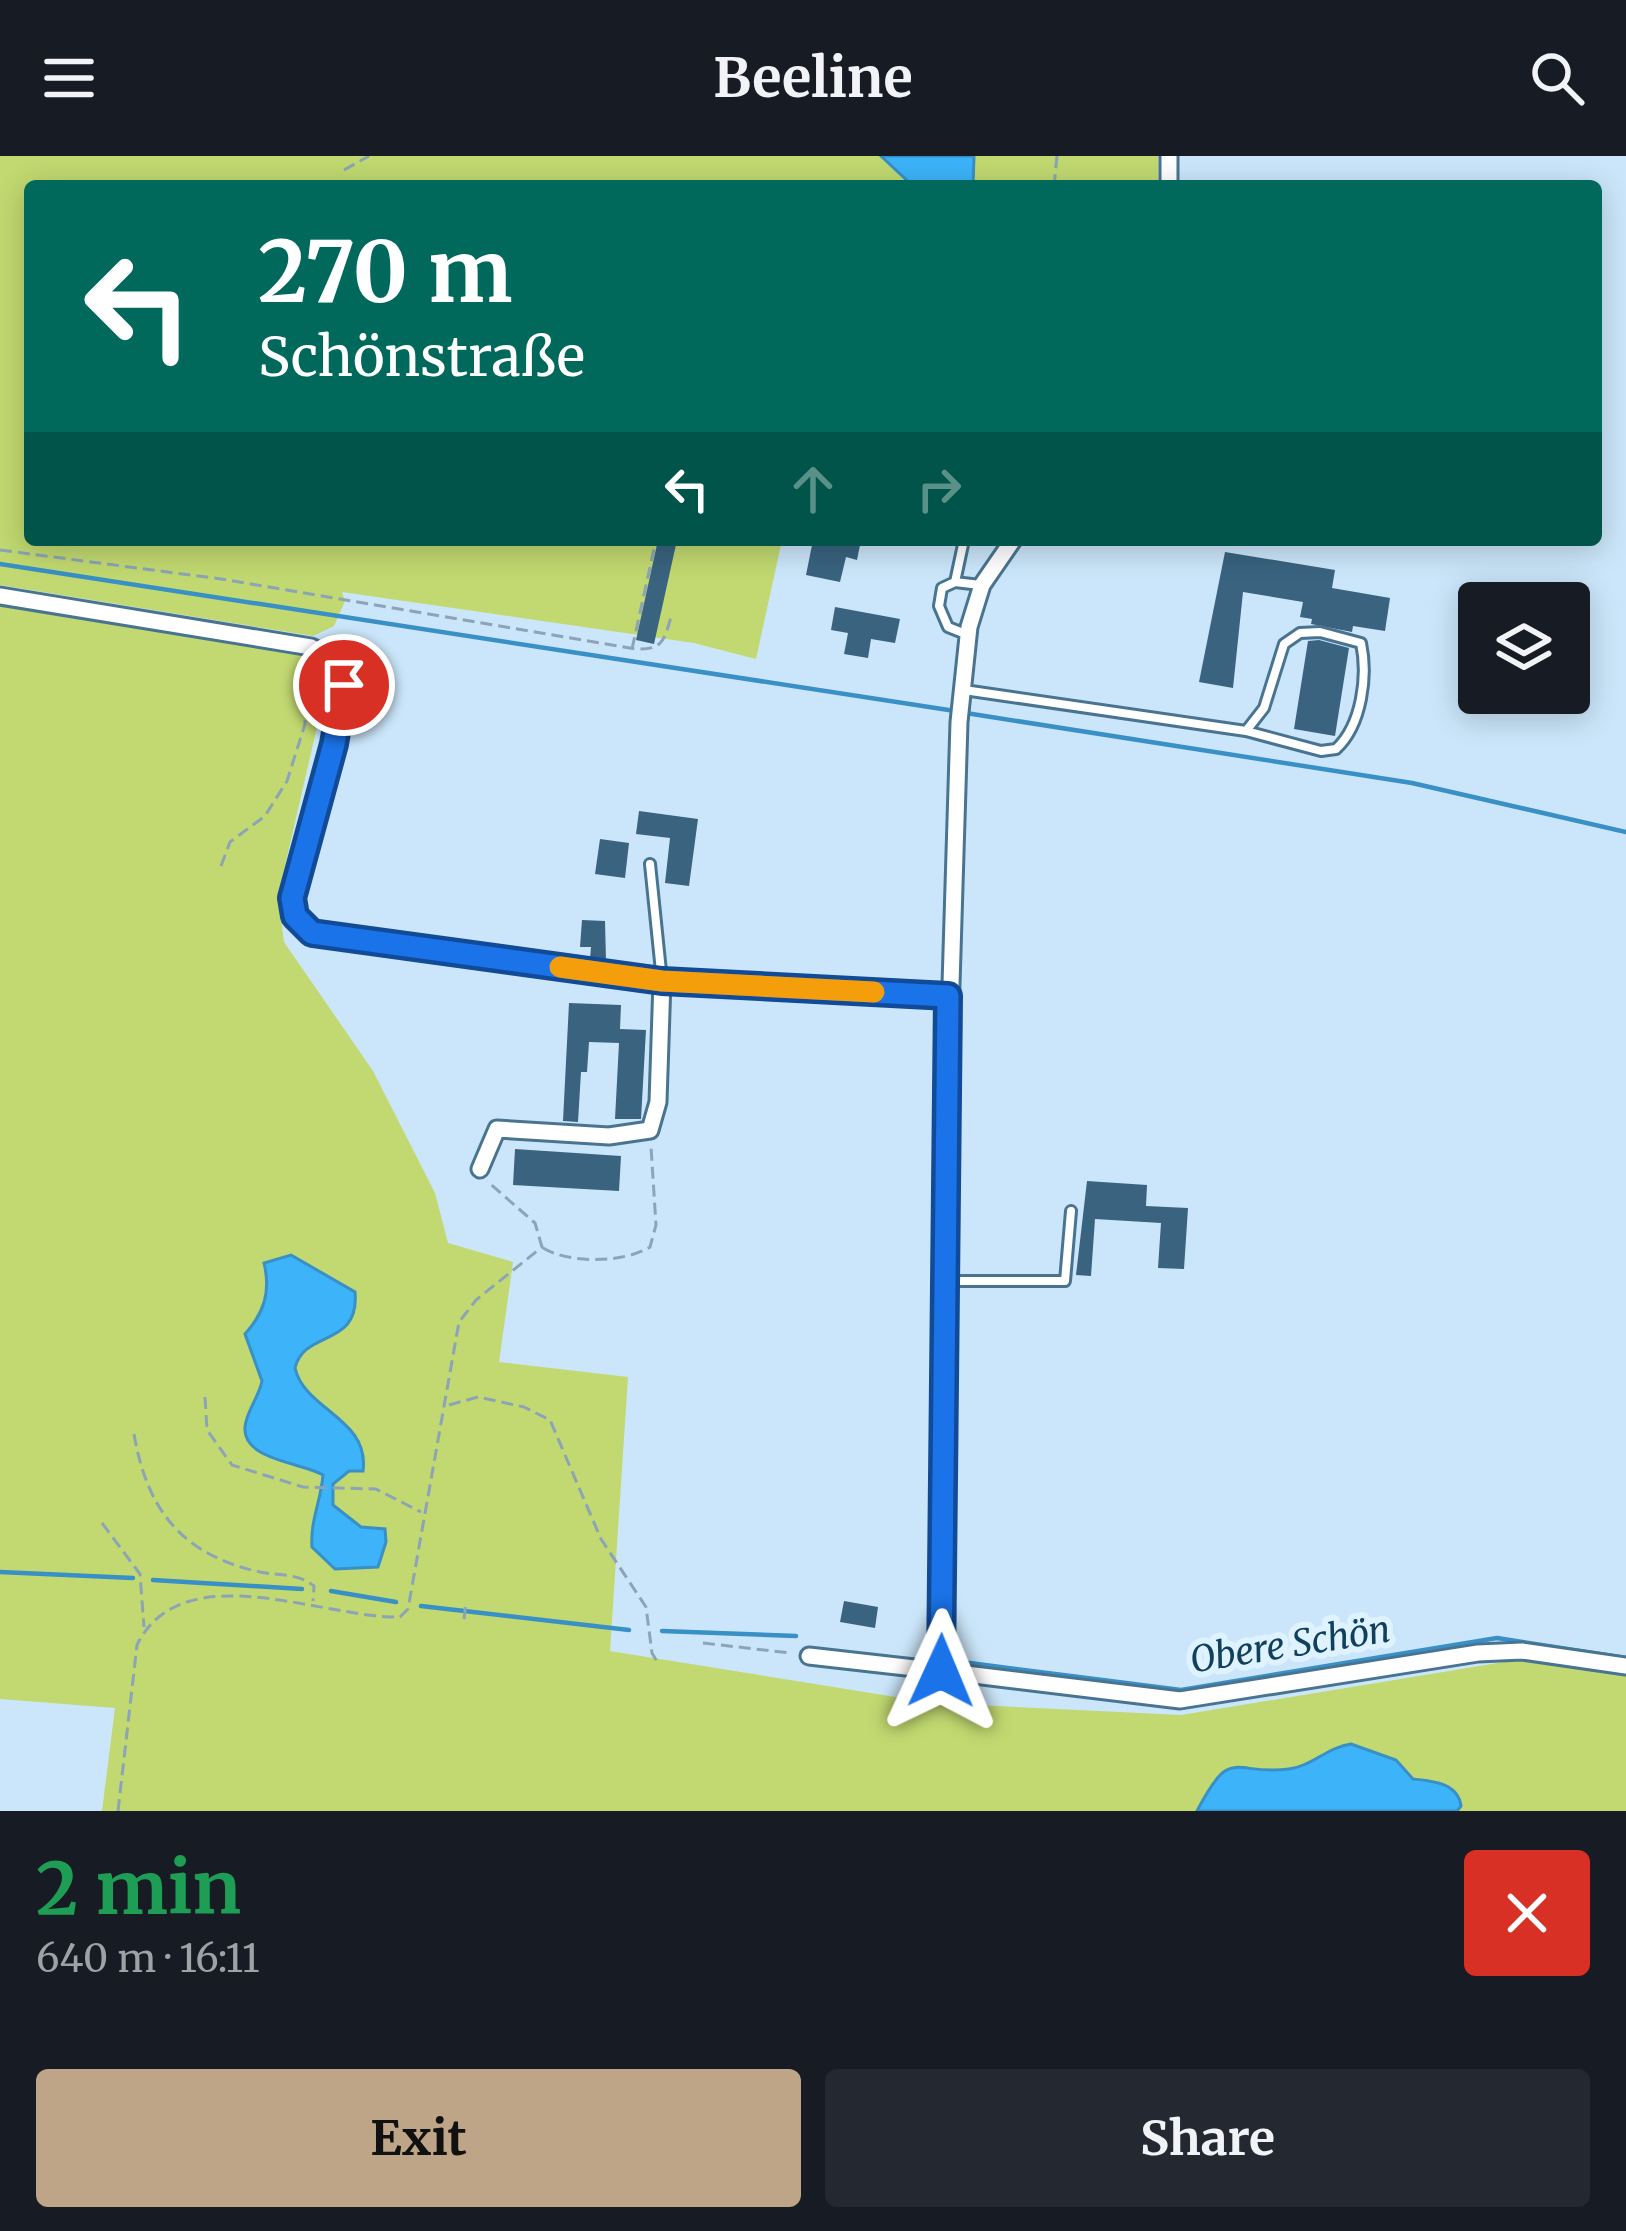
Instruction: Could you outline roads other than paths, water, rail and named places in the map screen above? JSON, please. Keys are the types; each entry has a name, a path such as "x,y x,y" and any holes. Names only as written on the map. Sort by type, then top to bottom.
{"street":[{"path":"941,1671 942,1281 958,722 968,635 982,585 1009,546"},
{"path":"0,596 306,646 334,658 344,685 334,744 292,898 295,916 312,933 662,981 948,996"},
{"path":"480,1169 497,1129 609,1136 650,1130 658,1102 662,981"},
{"path":"809,1655 1180,1700 1478,1653 1522,1651 1626,1666"}],"lane":[{"path":"956,582 963,546"},
{"path":"968,635 949,628 939,606 941,588 956,582 982,585"},
{"path":"962,696 1246,731 1321,751 1336,749 1352,728 1363,687 1361,643 1320,632 1300,634 1284,644 1264,708 1246,731"},
{"path":"650,864 662,981"},
{"path":"942,1281 1064,1281 1071,1211"}],"water":[{"path":"881,156 974,156 973,180 907,180"},
{"path":"291,1255 355,1292 349,1322 309,1348 295,1368 311,1395 357,1439 363,1471 349,1471 333,1484 333,1505 361,1527 385,1529 378,1567 335,1569 312,1547 323,1475 263,1454 247,1438 246,1421 262,1381 245,1334 264,1302 264,1263"},
{"path":"1351,1744 1396,1760 1413,1779 1450,1788 1461,1806 1457,1811 1197,1811 1226,1770 1289,1769"}],"waterway":[{"path":"0,564 955,711"},
{"path":"966,713 1412,783 1626,832"},
{"name":"Obere Schön","path":"0,1572 133,1578"},
{"name":"Obere Schön","path":"153,1580 302,1589"},
{"name":"Obere Schön","path":"331,1591 396,1602"},
{"name":"Obere Schön","path":"421,1606 629,1630"},
{"name":"Obere Schön","path":"662,1631 796,1636"},
{"name":"Obere Schön","path":"962,1662 1181,1690 1497,1638 1626,1658"}]}
